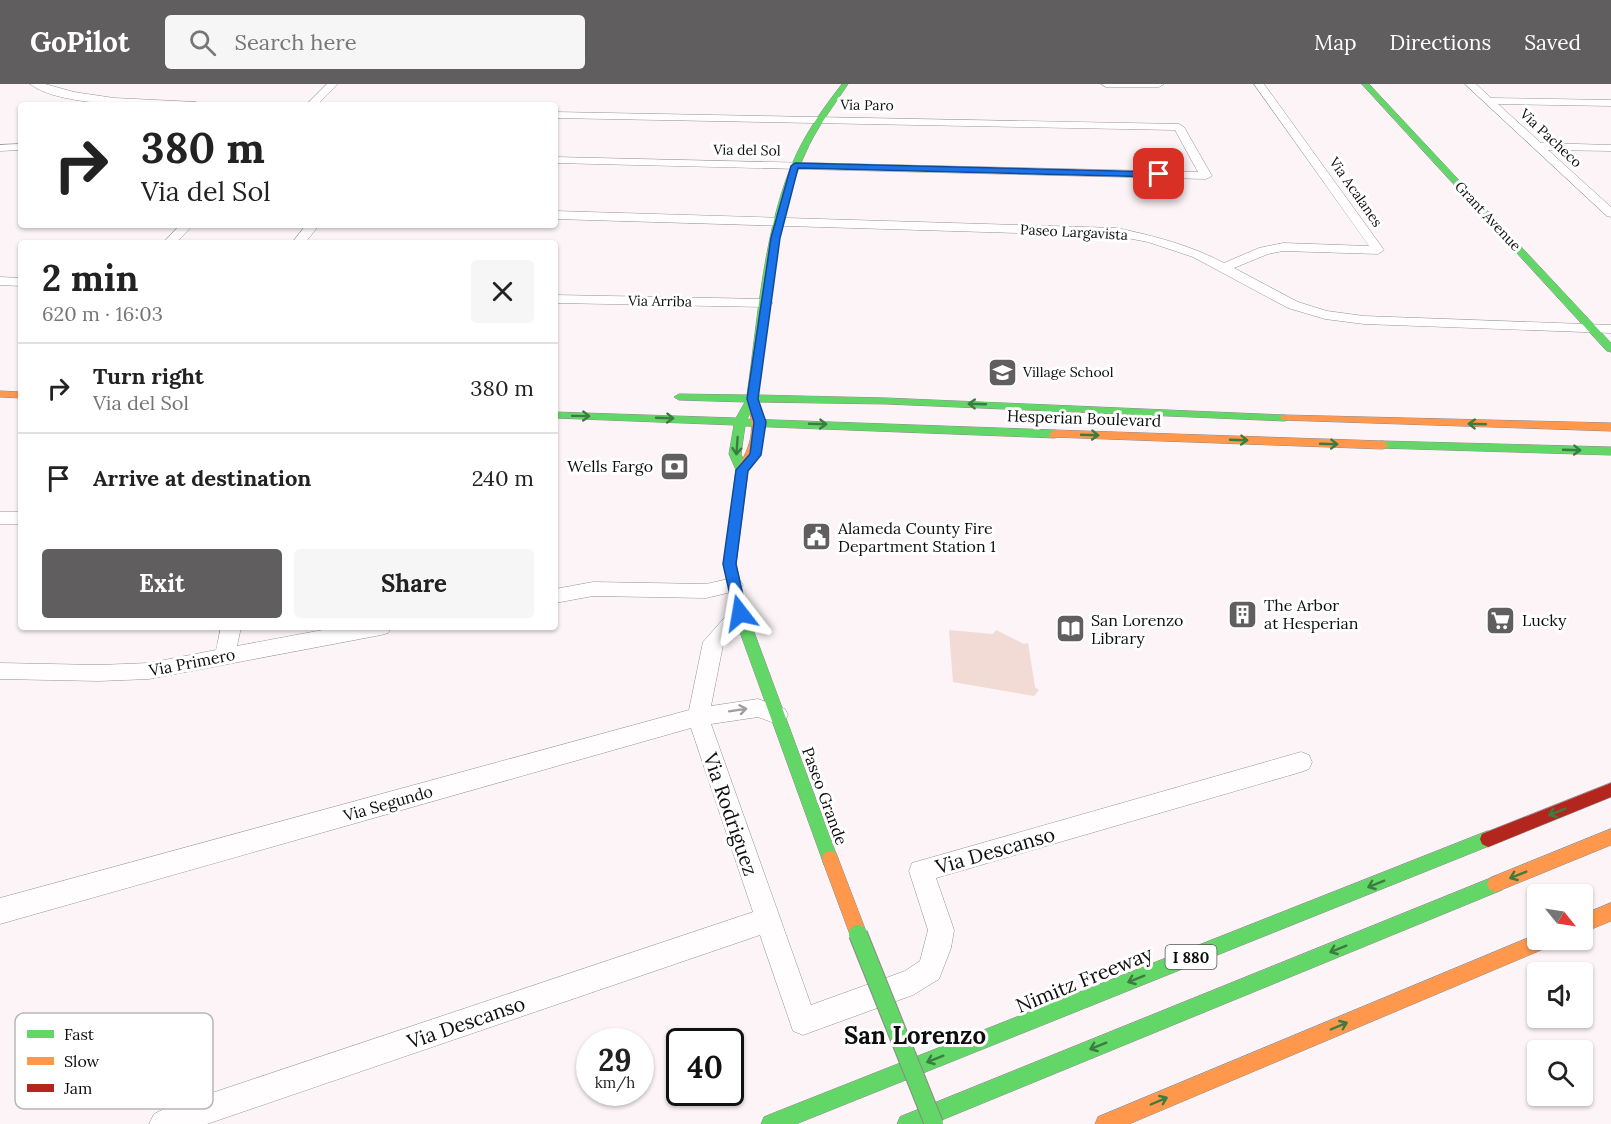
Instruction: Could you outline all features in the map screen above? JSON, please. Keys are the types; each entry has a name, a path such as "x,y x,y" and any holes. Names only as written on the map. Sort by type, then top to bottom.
{"main road":[{"name":"Paseo Grande","path":"845,84 821,119 795,166 780,221 752,399 740,421 735,454 742,470 730,564 740,613 777,715 858,934 934,1124"},
{"name":"Grant Avenue","path":"1365,84 1594,328 1611,349"},
{"path":"0,394 18,395"},
{"name":"Hesperian Boulevard","path":"662,397 896,401 1305,419 1611,427"},
{"name":"Paseo Grande","path":"742,470 756,455 760,422 752,399"},
{"name":"Hesperian Boulevard","path":"558,415 1310,443 1611,451"},
{"name":"Nimitz Freeway","path":"771,1124 1611,790"},
{"path":"907,1124 1611,837"},
{"path":"1593,919 1611,912"},
{"path":"1105,1124 1527,947"}],"street":[{"path":"35,84 63,93 102,100 140,102"},
{"path":"314,102 333,84"},
{"path":"1106,84 1159,84"},
{"name":"Via Acalanes","path":"1225,267 1264,251 1283,247 1378,250 1259,84"},
{"name":"Via Pacheco","path":"1470,84 1611,213"},
{"path":"1489,101 1611,103"},
{"name":"Via Paro","path":"558,115 1179,127"},
{"name":"Via del Sol","path":"558,160 1206,176 1179,127"},
{"path":"1538,146 1611,148"},
{"path":"0,148 18,147"},
{"path":"1593,197 1611,197"},
{"name":"Paseo Largavista","path":"558,215 1117,232 1183,248 1225,267 1293,305 1335,317 1611,329"},
{"path":"172,240 184,228"},
{"path":"300,240 310,228"},
{"path":"0,281 18,282"},
{"name":"Via Arriba","path":"558,299 766,303"},
{"path":"0,518 18,518"},
{"path":"558,595 593,589 706,591 733,585"},
{"path":"698,717 713,642 740,613"},
{"path":"225,655 230,630"},
{"name":"Via Primero","path":"0,670 99,673 149,671 364,630"},
{"name":"Via Segundo","path":"0,910 698,717 758,708 777,715"},
{"name":"Via Rodriguez","path":"698,717 803,1021"},
{"name":"Via Descanso","path":"803,1021 913,982 930,970 938,948 941,930 921,871 1301,762"},
{"name":"Via Descanso","path":"213,1108 767,920"},
{"name":"Via Descanso","path":"165,1124 209,1109"}],"shaded area":[{"path":"949,630 993,634 996,630 1024,644 1028,643 1035,687 1039,690 1034,696 953,682"}],"traffic: fast":[{"path":"830,859 740,613 730,564 742,470 735,454 740,421 752,399 778,221 800,155 817,123 845,84"},
{"path":"1365,84 1611,349"},
{"path":"679,397 886,401 1285,418"},
{"path":"558,415 1055,434"},
{"path":"1383,445 1611,451"},
{"path":"771,1124 1488,839"},
{"path":"907,1124 1496,884"},
{"path":"858,934 934,1124"}],"traffic: slow":[{"path":"0,394 18,395"},
{"path":"742,470 753,453 758,436 752,399"},
{"path":"1285,418 1611,427"},
{"path":"1055,434 1383,445"},
{"path":"1496,884 1611,837"},
{"path":"830,859 858,934"},
{"path":"1593,919 1611,912"},
{"path":"1105,1124 1527,947"}],"traffic: jam":[{"path":"1488,839 1611,790"}],"place":[{"name":"Village School","path":"1002,372"},
{"name":"Wells Fargo","path":"674,466"},
{"name":"Alameda County Fire Department Station 1","path":"817,537"},
{"name":"The Arbor at Hesperian","path":"1243,614"},
{"name":"Lucky","path":"1501,620"},
{"name":"San Lorenzo Library","path":"1070,629"}],"district":[{"name":"San Lorenzo","path":"915,1035"}],"route":[{"path":"740,613 730,564 736,515 742,470 756,455 760,422 752,399 776,238 795,166 1159,174"}]}
